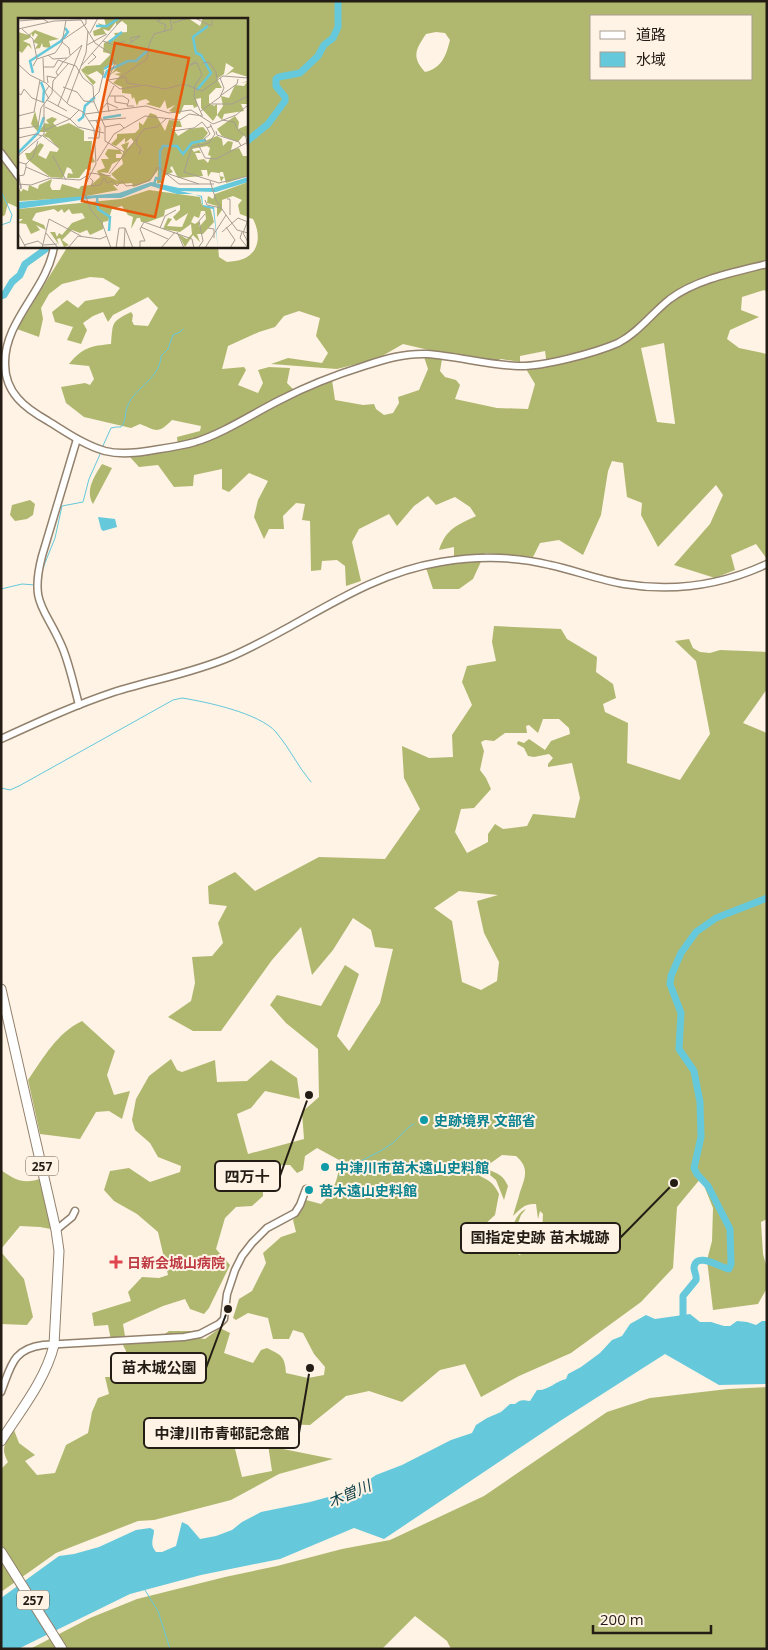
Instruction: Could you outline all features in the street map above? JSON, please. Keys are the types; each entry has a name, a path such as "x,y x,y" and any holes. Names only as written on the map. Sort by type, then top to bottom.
{"highway":[{"name":"257","path":"1,989 56,1230 59,1251 54,1346 51,1357 43,1376 1,1441"},
{"name":"257","path":"1,1552 62,1649"}],"street":[{"path":"1,153 18,176"},
{"path":"53,248 47,271 14,327 8,343 5,354 5,372 10,387 19,402 28,409 77,439 99,449 125,453 187,444 209,436 310,386 358,367 401,355 438,354 520,366 548,363 597,350 618,342 640,327 670,298 691,286 767,264"},
{"path":"77,439 42,556 36,591 42,609 63,649 79,705"},
{"path":"1,739 79,705 116,692 222,661 374,581 418,566 473,558 512,559 548,564 614,582 674,587 718,582 767,564"},
{"path":"1,1392 11,1364 18,1354 34,1346 184,1337 200,1334 219,1324 224,1319 227,1294 242,1256 266,1228 295,1213 306,1189"},
{"path":"56,1230 72,1218 75,1211"}],"green space":[{"path":"1,1 767,1 767,292 764,290 742,297 741,310 759,317 730,330 727,339 739,348 767,354 767,559 756,544 731,555 735,570 715,578 674,565 710,524 723,495 716,485 658,547 641,515 642,503 627,497 623,463 612,461 608,471 601,515 583,555 559,540 540,543 533,557 485,553 473,579 459,589 433,589 426,568 454,562 454,547 439,550 442,543 453,528 476,516 470,507 455,497 436,505 428,496 414,506 397,526 389,514 359,529 352,542 361,581 346,586 345,566 337,560 322,561 321,570 311,571 310,521 302,520 305,504 296,503 283,516 284,529 269,529 264,539 254,517 258,500 268,481 249,473 229,492 222,489 222,469 194,475 193,486 174,487 158,465 139,467 130,457 178,448 177,437 200,431 201,426 172,420 163,428 157,430 140,424 131,428 84,417 66,403 61,387 85,383 90,385 94,379 89,366 69,364 74,358 88,348 111,344 114,324 120,318 131,312 134,325 148,326 158,308 148,297 113,315 108,322 103,312 83,323 87,330 81,344 67,340 73,327 55,322 52,312 67,300 78,308 85,301 114,296 120,288 103,278 90,277 62,284 49,294 41,308 43,319 39,337 17,329 67,248 218,248 219,257 227,262 237,261 249,256 256,247 258,236 256,225 253,219 248,218 248,18 18,18 18,208 8,203 5,215 1,217","holes":["445,33 450,40 447,51 436,68 425,72 418,62 418,49 426,34","299,311 320,318 316,336 328,353 322,363 288,358 271,364 337,369 377,359 403,344 496,361 501,359 520,362 520,356 545,351 547,366 526,369 535,384 528,409 497,408 455,399 460,385 456,380 445,377 440,371 442,359 424,357 428,369 419,390 398,397 399,403 393,413 384,415 376,409 374,404 363,405 335,400 332,380 298,394 287,383 290,368 269,367 258,370 263,383 258,393 238,385 246,370 244,367 222,369 228,346 275,327 284,316","664,343 675,424 657,422 641,348"]},
{"path":"102,464 112,468 93,504 90,489"},
{"path":"30,500 35,504 33,515 27,519 15,521 10,515 12,505"},
{"path":"494,626 561,629 567,639 597,657 596,672 613,684 616,698 603,704 605,712 628,723 627,763 680,780 710,734 696,661 675,641 689,639 693,648 700,652 710,653 720,650 767,652 767,689 743,723 767,733 767,1219 761,1222 763,1254 767,1268 767,1288 758,1304 713,1310 707,1260 712,1241 713,1208 701,1178 677,1207 673,1268 641,1302 571,1353 519,1376 481,1397 465,1364 440,1370 402,1402 369,1391 346,1396 310,1425 277,1424 283,1449 333,1459 279,1474 231,1500 154,1520 138,1521 56,1553 1,1592 1,1469 8,1462 4,1453 6,1443 14,1430 19,1443 35,1455 25,1461 37,1475 55,1473 66,1445 88,1433 92,1412 98,1398 109,1394 105,1377 119,1377 126,1370 126,1351 123,1345 112,1345 108,1325 94,1326 92,1313 131,1301 128,1292 142,1277 159,1278 168,1275 158,1232 137,1214 114,1201 104,1190 110,1171 129,1168 150,1182 180,1172 181,1166 158,1157 150,1143 135,1130 132,1120 136,1099 149,1076 171,1059 177,1070 182,1072 215,1060 217,1082 247,1081 271,1060 297,1078 300,1099 265,1091 251,1108 237,1114 248,1154 304,1139 302,1112 319,1097 318,1049 286,1023 270,1005 277,995 321,1006 345,965 359,974 337,1036 349,1051 380,1003 393,949 375,947 371,930 353,918 333,950 312,975 301,927 272,960 221,1031 193,1031 168,1017 191,1001 195,983 192,957 212,956 223,943 218,923 227,906 209,904 208,886 235,872 255,891 319,857 385,859 420,809 404,778 402,746 429,758 453,757 452,735 472,705 462,682 467,666 496,661 492,642","holes":["543,719 559,719 569,728 570,734 551,741 545,750 529,739 524,743 518,741 517,744 524,748 528,756 534,757 549,754 553,758 548,767 572,763 580,798 575,818 533,814 527,826 503,829 495,824 488,834 488,842 467,853 455,832 461,809 474,808 491,789 480,770 484,751 481,742 485,740 494,741 505,733 527,733 526,726 529,725 538,733","459,891 498,895 477,901 484,933 499,962 497,981 481,990 462,982 452,921 434,908","317,1148 339,1160 335,1184 325,1200 321,1204 306,1200 302,1210 293,1220 296,1232 281,1237 263,1253 266,1263 252,1291 239,1299 233,1318 236,1320 248,1313 268,1318 273,1339 289,1339 293,1330 303,1333 314,1354 325,1367 324,1375 308,1378 286,1373 283,1359 276,1352 267,1348 261,1350 253,1363 224,1353 230,1333 220,1328 205,1339 197,1338 194,1331 169,1331 155,1341 136,1342 125,1336 123,1324 163,1306 185,1299 190,1309 204,1314 209,1308 230,1265 216,1249 225,1218 236,1207 252,1206 263,1196 263,1181 282,1165 290,1165 297,1173 303,1170 305,1156","502,1155 516,1156 520,1160 525,1169 525,1178 513,1216 520,1209 536,1204 538,1219 540,1211 543,1214 542,1235 539,1247 519,1255 517,1251 519,1239 514,1234 521,1215 526,1209 517,1217 506,1236 501,1239 493,1242 482,1227 495,1215 499,1194 492,1183 477,1174 471,1166 475,1162 488,1165","265,1425 272,1471 242,1477 235,1449 242,1429"]},
{"path":"82,1021 115,1051 107,1075 114,1095 130,1091 122,1119 109,1111 96,1112 80,1139 40,1134 28,1080 58,1039"},
{"path":"485,1168 499,1174 506,1182 508,1186 504,1200 496,1180 484,1170"},
{"path":"1,1170 25,1181 42,1178 51,1229 20,1226 1,1249"},
{"path":"1,1252 24,1279 33,1317 27,1325 1,1324"},
{"path":"767,1387 767,1649 451,1649 447,1641 415,1616 382,1649 30,1649 90,1618 137,1599 342,1549 390,1540 484,1496 607,1412 650,1398 728,1389"}],"water":[{"path":"98,517 115,519 117,527 103,531"},
{"name":"木曽川","path":"690,1314 700,1322 711,1322 724,1326 730,1326 737,1321 756,1325 762,1321 767,1321 767,1384 719,1385 665,1354 560,1421 384,1539 354,1528 280,1559 201,1575 130,1594 18,1649 1,1649 1,1598 59,1556 99,1547 136,1530 150,1528 154,1530 152,1544 154,1549 156,1552 162,1552 176,1546 182,1522 188,1525 200,1539 232,1530 242,1522 261,1512 310,1502 354,1490 376,1475 402,1465 451,1440 472,1433 476,1425 501,1412 510,1404 515,1404 522,1400 530,1401 537,1390 545,1389 566,1379 568,1374 600,1353 612,1340 622,1336 630,1324 646,1315 655,1319"}],"waterway":[{"path":"248,140 268,124 285,101 285,97 276,86 276,79 300,73 318,56 324,45 333,38 338,27 338,1"},
{"path":"1,191 12,215 10,222 1,225"},
{"path":"1,296 4,295 12,282 20,275 25,264 47,248"},
{"path":"102,448 111,428 121,427 123,424 132,398 157,371 161,356 168,349 173,335 183,329"},
{"path":"43,568 55,538 62,506 83,502 89,479 101,452"},
{"path":"1,589 22,584 35,585"},
{"path":"1,788 10,790 19,786 173,700 182,698 232,709 268,725 281,738 311,782"},
{"path":"683,1322 683,1296 696,1280 694,1268 696,1263 704,1260 729,1269 731,1264 730,1229 708,1186 694,1168 701,1137 700,1102 694,1071 679,1049 681,1013 670,984 671,976 681,953 696,932 716,918 767,898"},
{"path":"339,1176 390,1145 414,1124"},
{"path":"145,1590 158,1611 170,1649"}],"place":[{"name":"四万十","path":"309,1095"},
{"name":"史跡境界 文部省","path":"424,1120"},
{"name":"中津川市苗木遠山史料館","path":"325,1167"},
{"name":"国指定史跡 苗木城跡","path":"674,1183"},
{"name":"苗木遠山史料館","path":"309,1190"},
{"name":"日新会城山病院","path":"116,1262"},
{"name":"苗木城公園","path":"228,1309"},
{"name":"中津川市青邨記念館","path":"310,1368"}]}
